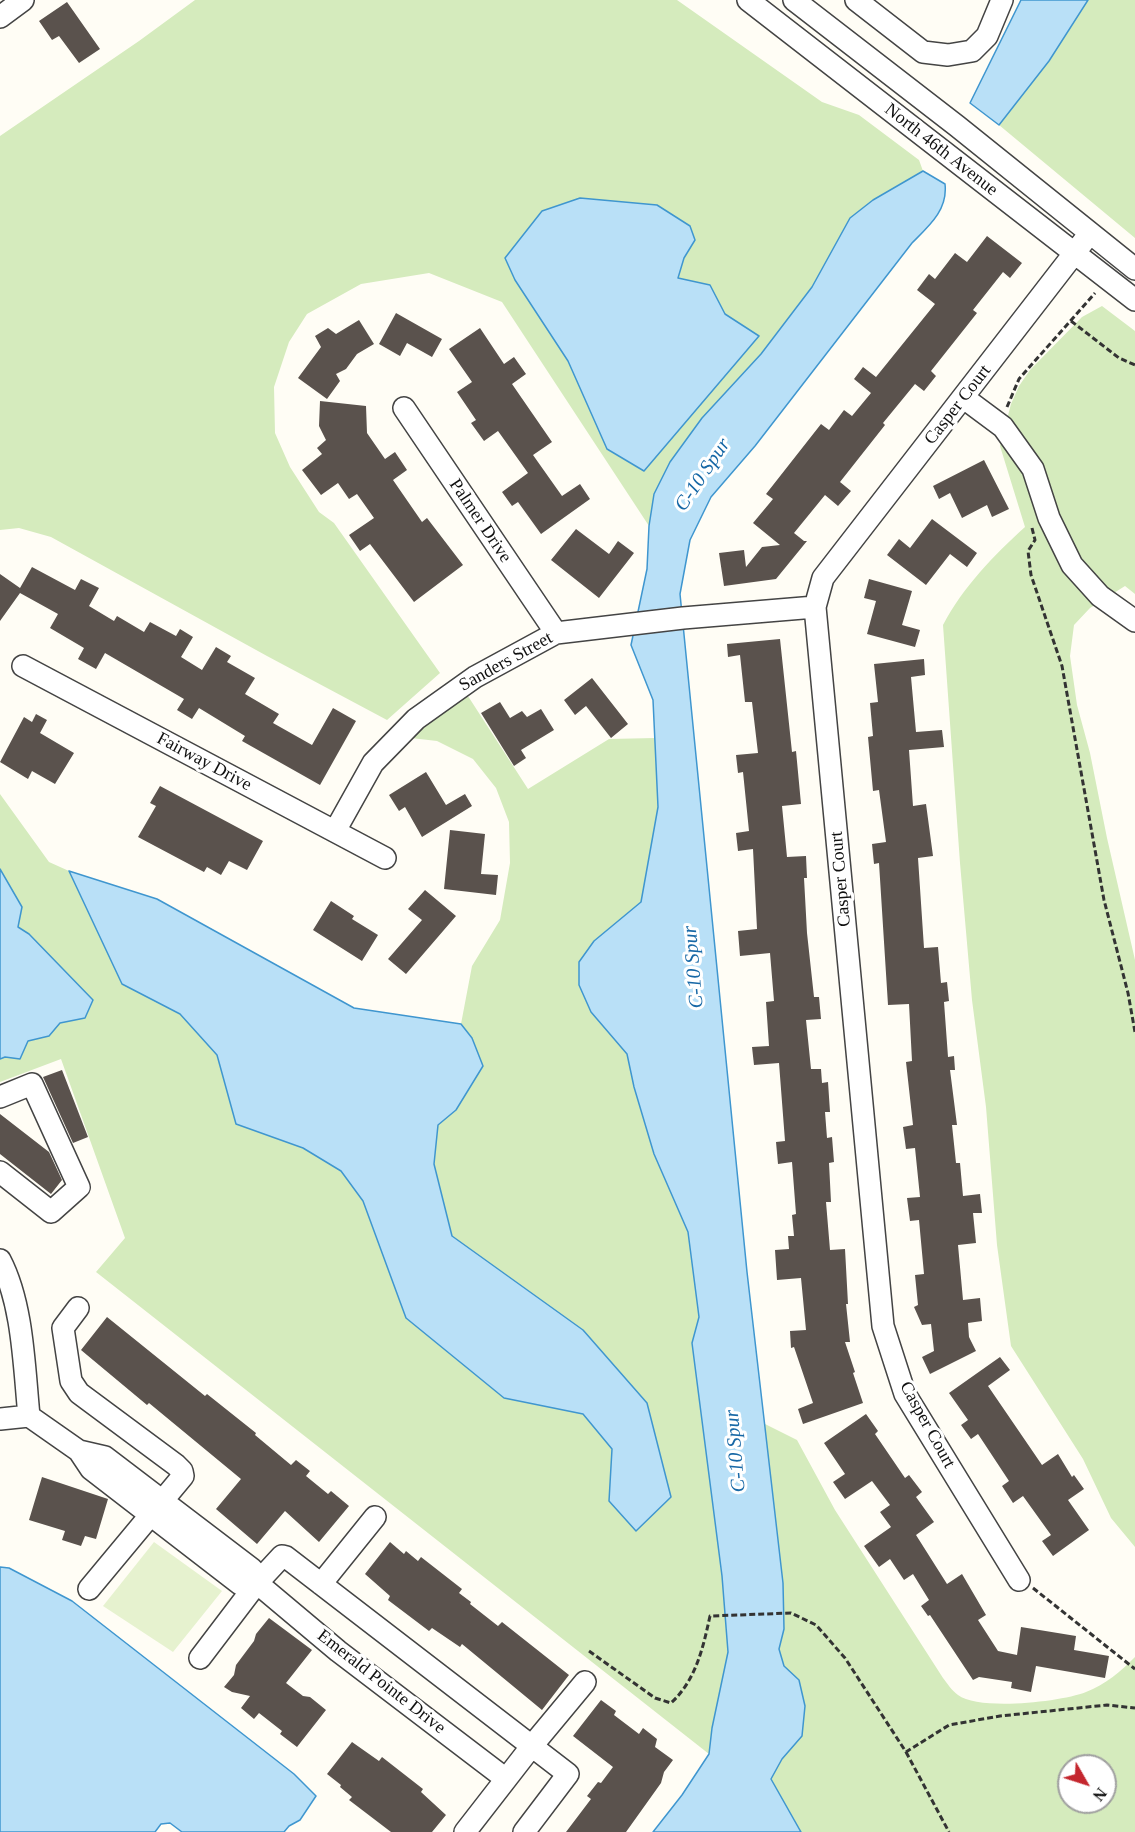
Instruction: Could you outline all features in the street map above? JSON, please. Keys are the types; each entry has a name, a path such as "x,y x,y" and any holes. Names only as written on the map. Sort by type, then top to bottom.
{"street":[{"path":"0,17 23,0"},
{"name":"North 46th Avenue","path":"748,0 1135,300"},
{"name":"North 46th Avenue","path":"794,0 957,126 1135,269"},
{"path":"856,0 923,52 948,55 972,51 987,36 1002,0"},
{"name":"Casper Court","path":"1019,1580 905,1394 883,1326 815,608 823,578 1090,233"},
{"path":"964,398 1003,427 1033,469 1049,518 1072,565 1100,596 1135,621"},
{"name":"Palmer Drive","path":"404,408 556,633"},
{"name":"Sanders Street","path":"335,831 373,763 416,719 475,676 556,633 683,618 815,608"},
{"name":"Fairway Drive","path":"23,666 385,858"},
{"path":"0,1097 32,1084 79,1188 51,1212 0,1172"},
{"path":"0,1260 6,1270 20,1324 29,1416 0,1419"},
{"path":"78,1308 63,1328 71,1381 79,1393 182,1471 183,1476 89,1589"},
{"name":"Emerald Pointe Drive","path":"29,1416 79,1450 91,1469 156,1507 252,1569 258,1583 338,1651 506,1779"},
{"path":"321,1584 375,1517"},
{"path":"200,1658 258,1583 282,1556 286,1557 568,1774 524,1832"},
{"path":"465,1832 585,1682"}],"path":[{"path":"1008,416 1006,406 1019,379 1107,279"},
{"path":"1071,321 1119,358 1135,365"},
{"path":"1030,518 1035,540 1028,551 1030,575 1062,666 1104,900 1128,993 1135,1032"},
{"path":"1019,1580 1037,1591 1135,1669"},
{"path":"589,1651 655,1698 671,1703 682,1693 701,1656 710,1616 791,1614 816,1625 845,1658 906,1752 949,1832"},
{"path":"906,1752 949,1725 1000,1716 1107,1705 1135,1708"}],"green space":[{"path":"195,0 677,0 822,102 859,115 919,160 923,171 873,200 850,218 812,287 761,354 702,418 670,462 654,494 649,526 502,302 429,273 361,284 307,314 289,342 274,387 275,433 290,467 319,512 334,523 440,673 387,720 51,537 19,528 0,530 0,136"},
{"path":"1021,0 1135,0 1135,238 970,103"},
{"path":"1102,306 1135,331 1135,594 1125,586 1090,608 1074,625 1070,656 1077,705 1090,753 1135,960 1135,1547 1111,1518 1083,1459 1011,1346 997,1245 986,1107 972,1000 943,625 980,572 1025,527 1000,446 1011,404 1019,386 1030,370 1082,317"},
{"path":"466,693 528,789 609,739 655,738 658,807 641,902 594,941 579,962 592,1012 627,1054 634,1087 654,1154 688,1232 699,1317 765,1424 797,1440 835,1510 943,1678 958,1695 983,1703 1001,1704 1040,1702 1074,1696 1100,1686 1135,1657 1135,1832 801,1832 789,1810 709,1754 96,1272 125,1238 61,1059 0,1082 0,794 49,862 69,871 157,899 354,1008 461,1024 472,966 500,920 510,863 509,822 496,788 473,759 437,741 411,738"},
{"path":"154,1542 222,1591 173,1652 103,1606"}],"water":[{"path":"1021,0 1088,0 1049,61 999,125 970,103"},
{"name":"C-10 Spur","path":"923,171 945,184 944,202 936,217 912,243 755,446 711,497 690,540 680,594 747,1272 783,1583 784,1629 779,1649 784,1666 799,1680 805,1706 802,1736 782,1759 771,1779 801,1832 653,1832 682,1795 709,1754 712,1728 728,1652 722,1576 692,1343 699,1317 688,1232 654,1154 634,1087 627,1054 591,1012 579,985 579,962 594,941 641,902 658,807 653,700 631,645 647,569 649,526 654,494 670,462 702,418 761,354 812,287 850,218 873,200"},
{"path":"580,198 657,205 690,226 695,240 684,258 678,278 710,285 725,314 759,336 644,471 607,449 568,361 515,280 505,258 542,211"},
{"path":"0,869 22,907 18,927 29,934 93,1000 85,1018 60,1023 49,1036 28,1041 20,1059 5,1057 0,1059"},
{"path":"69,871 157,899 354,1008 461,1024 472,1038 483,1066 456,1110 438,1125 434,1164 452,1236 583,1330 647,1403 671,1497 636,1531 609,1501 612,1449 583,1414 504,1398 406,1318 363,1201 341,1171 303,1148 236,1124 217,1055 180,1014 122,984"},
{"path":"0,1567 9,1568 72,1601 294,1774 316,1796 300,1820 284,1832 182,1832 170,1823 161,1824 155,1832 0,1832"}],"building":[{"path":"67,2 100,49 79,63 59,36 52,40 39,21"},
{"path":"987,236 1022,263 1010,278 1003,272 973,310 977,313 931,371 936,376 924,391 915,384 883,423 885,425 840,482 851,491 838,506 825,495 794,533 807,541 776,579 724,586 719,553 744,550 746,567 762,547 780,545 753,523 773,499 766,494 821,424 829,430 844,410 852,416 871,393 854,379 863,367 876,377 935,304 917,290 929,274 935,279 955,253 967,262"},
{"path":"396,313 442,339 432,357 407,343 400,356 379,344"},
{"path":"359,320 374,344 357,354 346,369 336,374 340,381 327,399 298,378 321,347 315,336 328,328 336,334"},
{"path":"480,328 504,364 514,357 526,374 512,384 552,442 533,455 562,496 580,484 590,499 541,534 518,502 512,506 502,492 528,473 498,431 484,441 471,423 476,420 457,392 472,382 449,349"},
{"path":"320,401 366,406 367,433 385,459 395,452 407,470 393,480 422,522 427,518 463,565 414,602 370,544 360,551 349,535 374,518 357,494 349,499 338,483 321,495 302,470 322,454 317,448 326,440 319,426"},
{"path":"984,460 1009,509 992,517 987,505 962,518 950,493 939,499 933,486"},
{"path":"932,519 977,553 967,567 950,554 926,585 887,555 899,539 910,548"},
{"path":"576,529 609,554 618,541 634,553 599,598 551,560"},
{"path":"32,567 75,590 81,579 99,588 89,606 114,621 117,616 144,632 150,622 176,636 180,629 193,637 181,657 202,670 216,647 231,656 227,662 255,678 245,694 279,714 273,723 312,745 333,708 356,721 320,785 242,741 245,736 199,708 192,719 177,710 184,699 105,653 96,669 78,659 84,648 50,628 58,614 20,593 0,621 0,574 20,588"},
{"path":"869,579 912,591 902,625 920,630 915,647 867,634 876,601 864,598"},
{"path":"780,639 792,752 796,751 801,804 782,806 787,857 806,856 807,878 804,878 807,933 814,997 819,997 821,1019 806,1020 811,1069 821,1069 822,1083 828,1082 830,1112 825,1112 827,1138 832,1137 834,1162 829,1163 831,1202 826,1202 830,1250 845,1249 848,1304 846,1304 850,1342 845,1342 863,1403 803,1424 798,1409 813,1403 794,1347 791,1348 790,1331 806,1330 801,1278 777,1280 775,1250 789,1249 788,1236 794,1236 792,1215 796,1214 792,1162 778,1164 776,1142 785,1141 779,1063 754,1065 752,1047 769,1046 766,1002 774,1001 770,953 740,956 738,931 757,929 753,849 738,851 736,833 749,831 743,772 738,773 736,755 758,753 752,702 745,702 740,655 728,657 727,644"},
{"path":"924,659 925,675 911,677 916,732 942,730 944,747 909,750 913,806 926,804 933,856 918,858 924,948 938,947 941,983 947,982 949,1001 944,1002 948,1057 954,1056 955,1070 950,1070 957,1125 952,1125 956,1163 960,1163 963,1196 980,1194 982,1213 973,1213 976,1243 958,1245 963,1300 980,1298 982,1321 968,1323 969,1337 976,1351 930,1374 922,1357 934,1351 931,1324 922,1325 914,1307 918,1305 915,1275 924,1274 919,1220 910,1221 907,1198 920,1197 915,1148 906,1149 903,1127 913,1125 906,1062 912,1061 909,1004 888,1005 879,863 874,864 872,844 886,842 879,790 873,791 868,737 873,736 870,703 878,702 874,664"},
{"path":"592,678 628,724 611,738 586,706 575,715 564,700"},
{"path":"500,702 510,718 522,711 527,717 541,709 554,730 521,750 526,758 514,766 481,713"},
{"path":"36,714 47,720 40,733 74,753 55,784 32,771 28,779 0,762 24,717 32,722"},
{"path":"426,772 446,805 465,794 472,806 422,837 405,807 399,811 389,795"},
{"path":"160,786 263,841 247,870 229,861 221,875 207,867 204,872 138,837 156,806 150,803"},
{"path":"450,830 485,834 481,874 498,875 496,895 444,889"},
{"path":"425,890 456,916 406,974 388,959 422,920 408,909"},
{"path":"331,901 354,916 352,919 378,935 362,961 313,930"},
{"path":"62,1070 88,1137 73,1143 43,1077"},
{"path":"0,1114 49,1152 62,1180 51,1194 0,1154"},
{"path":"107,1317 205,1396 207,1394 256,1433 255,1435 291,1465 296,1460 310,1471 306,1476 328,1494 331,1491 349,1506 319,1542 285,1511 257,1544 216,1509 241,1479 81,1350"},
{"path":"1000,1357 1010,1370 988,1386 1042,1465 1058,1454 1072,1477 1074,1475 1084,1489 1068,1500 1089,1530 1053,1556 1042,1541 1051,1535 1023,1496 1013,1503 1002,1486 1009,1481 978,1434 971,1439 961,1425 968,1420 949,1393"},
{"path":"866,1414 878,1431 875,1434 905,1478 909,1475 922,1492 916,1497 934,1522 916,1535 947,1584 962,1574 986,1615 978,1620 998,1651 1017,1655 1021,1627 1076,1636 1074,1650 1109,1656 1105,1678 1036,1666 1031,1692 1011,1688 1012,1682 979,1677 973,1680 930,1615 928,1616 921,1606 929,1600 913,1574 904,1580 890,1559 879,1567 864,1546 891,1527 880,1512 890,1505 872,1481 845,1499 833,1482 845,1474 824,1443"},
{"path":"42,1477 108,1499 96,1539 85,1536 81,1546 62,1540 65,1531 29,1520"},
{"path":"390,1542 404,1554 406,1551 418,1561 421,1557 462,1589 459,1593 471,1602 470,1604 498,1626 502,1622 569,1675 542,1710 462,1644 460,1647 432,1628 429,1631 388,1600 390,1596 365,1574"},
{"path":"269,1618 312,1650 286,1683 303,1696 310,1697 326,1710 297,1747 280,1734 282,1731 259,1713 254,1719 241,1708 250,1696 232,1692 224,1687 234,1675 236,1665 254,1641 256,1634"},
{"path":"601,1700 616,1711 614,1715 639,1734 643,1728 657,1739 655,1747 673,1760 664,1772 661,1783 626,1832 566,1832 591,1799 587,1796 613,1767 573,1736"},
{"path":"352,1742 379,1761 382,1757 423,1789 421,1792 446,1815 432,1832 391,1832 349,1800 352,1797 327,1774"}]}
